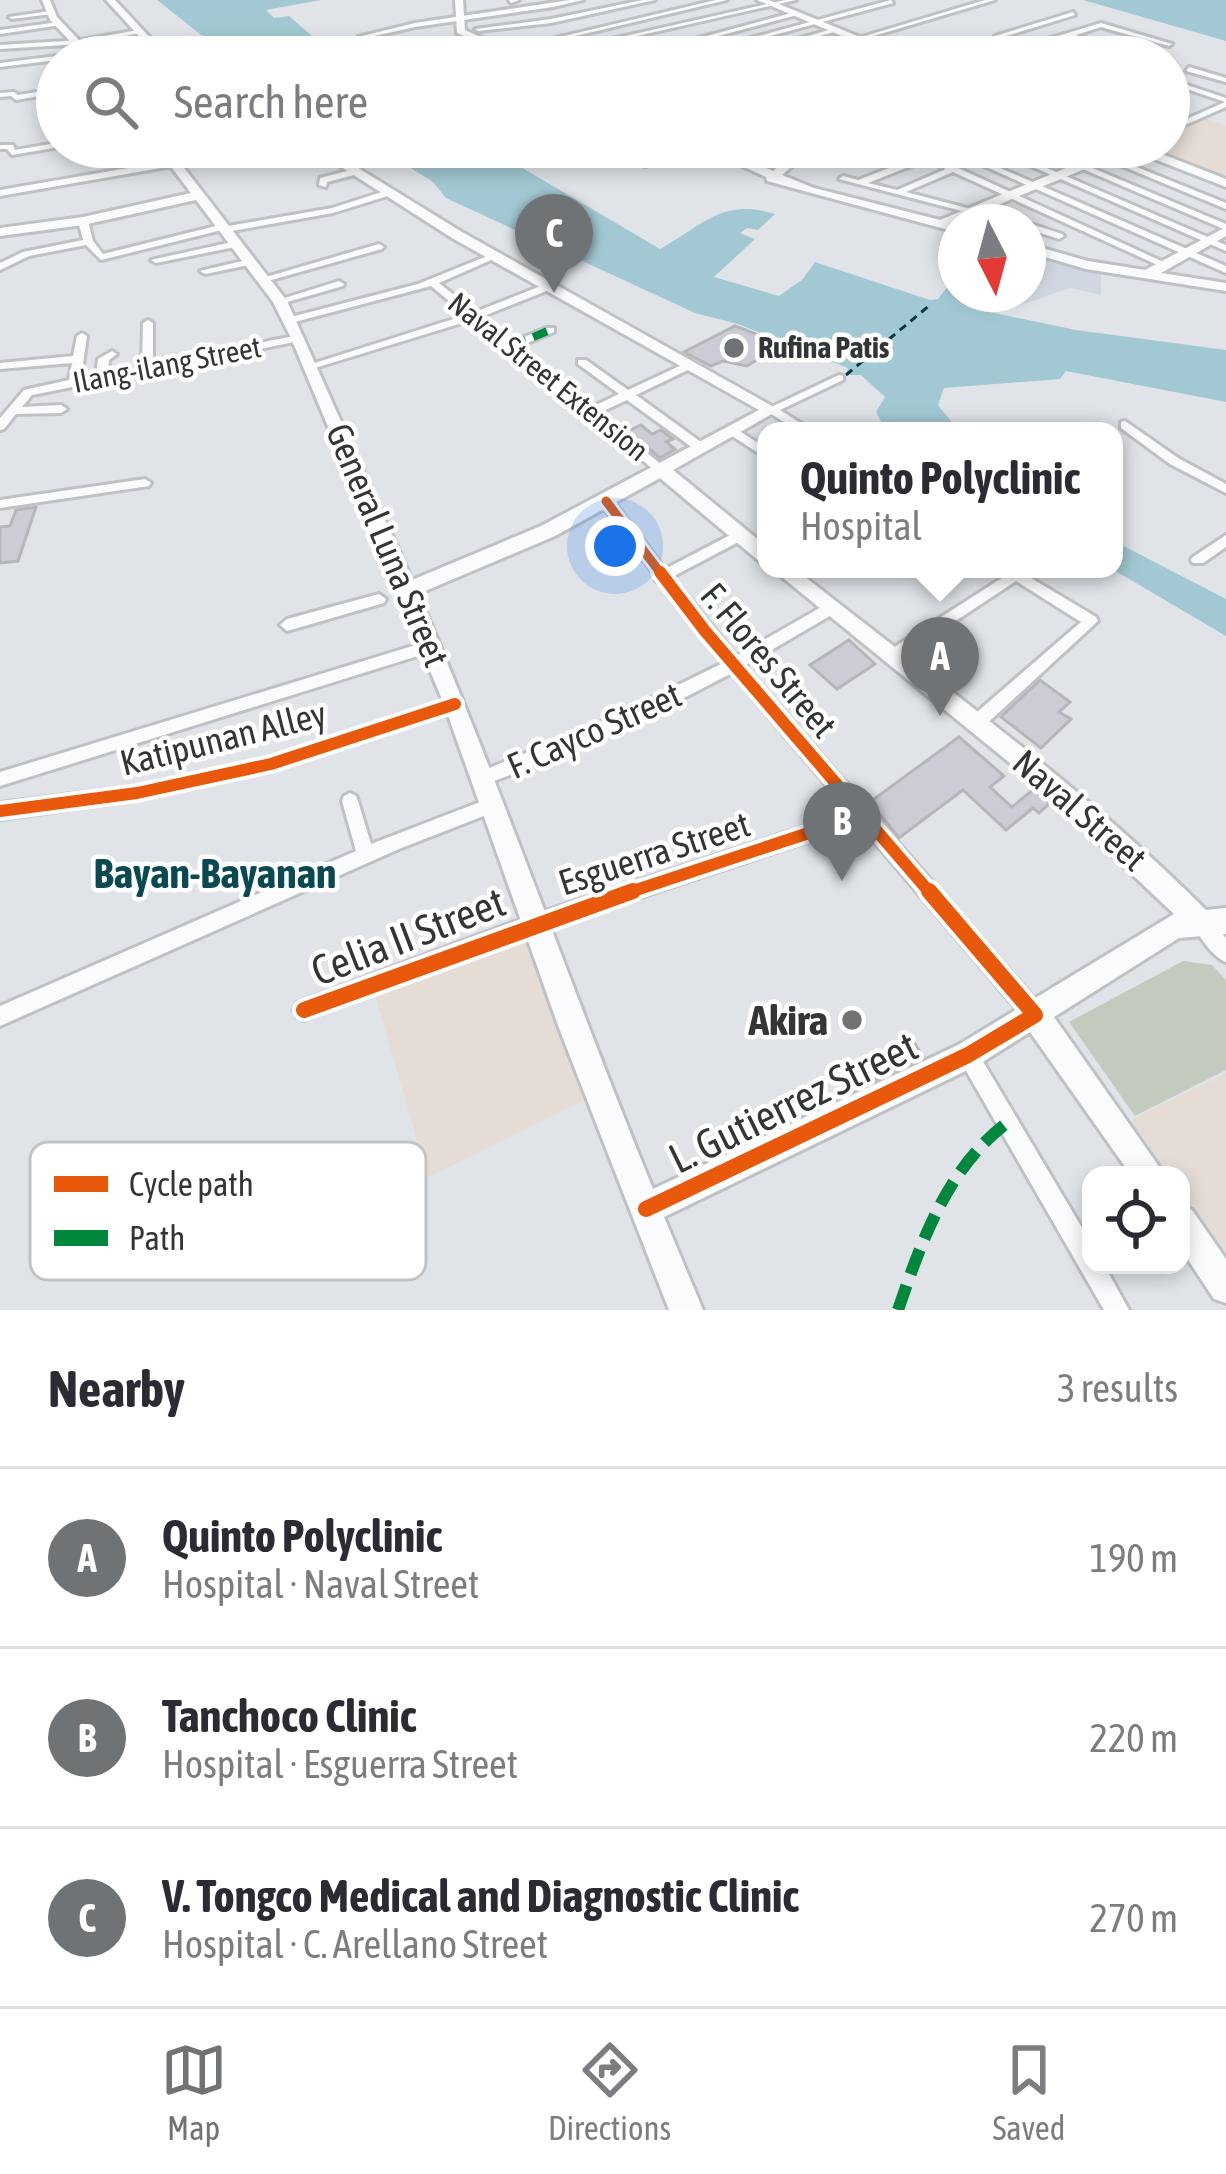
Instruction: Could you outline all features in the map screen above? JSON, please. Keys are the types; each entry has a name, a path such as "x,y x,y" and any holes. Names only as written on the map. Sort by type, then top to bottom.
{"main road":[{"path":"110,0 142,36"},
{"path":"459,0 462,29 475,36"},
{"path":"766,2 851,36"},
{"path":"48,7 70,36"},
{"name":"General Luna Street","path":"179,168 290,320 311,366 403,591 432,646 686,1310"},
{"path":"349,168 771,410"},
{"path":"750,168 771,178 938,223"},
{"path":"771,178 783,168"},
{"path":"994,204 1079,168"},
{"path":"1186,168 1226,183"},
{"path":"0,232 200,195"},
{"path":"1147,274 1226,229"},
{"path":"1046,253 1086,265 1226,287"},
{"path":"403,591 430,584 606,501 771,410"},
{"path":"662,470 757,549"},
{"name":"Naval Street","path":"793,578 1214,922"},
{"name":"L. Gutierrez Street","path":"646,1209 968,1054 1175,926 1214,922"},
{"path":"1035,1015 1144,1166"},
{"path":"1190,1234 1226,1287"}],"street":[{"path":"444,36 580,0"},
{"path":"369,36 422,22 462,29 551,22 652,0"},
{"path":"568,36 724,0"},
{"path":"627,36 766,2 793,0"},
{"path":"947,0 968,7"},
{"path":"868,36 992,0"},
{"path":"762,36 891,2"},
{"path":"14,15 48,7"},
{"path":"625,11 678,36"},
{"path":"712,36 795,14"},
{"path":"1000,36 1072,14"},
{"path":"0,32 59,24"},
{"path":"1066,36 1101,25 1140,36"},
{"path":"814,36 836,30"},
{"path":"113,36 138,32"},
{"path":"0,47 36,45"},
{"path":"0,65 36,61"},
{"path":"1212,66 1226,71"},
{"path":"1190,74 1226,80"},
{"path":"1190,75 1226,90"},
{"path":"1190,90 1225,105"},
{"path":"0,95 36,95"},
{"path":"1190,121 1225,105"},
{"path":"0,147 10,146 15,153 36,149"},
{"path":"0,193 115,168"},
{"path":"859,183 898,168"},
{"path":"993,168 1226,270"},
{"path":"1040,168 1226,248"},
{"path":"1083,168 1226,229"},
{"path":"1131,168 1226,206"},
{"path":"897,193 953,169 1166,265"},
{"path":"323,185 321,182 355,172"},
{"path":"843,179 947,204"},
{"path":"205,271 241,248 388,193"},
{"path":"83,220 88,242 100,257 155,244 379,247"},
{"path":"26,254 32,227"},
{"path":"1046,232 1060,236"},
{"path":"0,267 26,254 88,242"},
{"path":"155,244 157,279"},
{"path":"156,260 241,248"},
{"path":"290,320 433,283 495,256"},
{"name":"Naval Street Extension","path":"433,283 662,470"},
{"path":"290,320 339,284"},
{"path":"311,366 475,316 550,286"},
{"name":"Ilang-ilang Street","path":"12,411 22,396 34,390 147,371 290,320"},
{"path":"147,371 148,323"},
{"path":"512,346 550,330"},
{"path":"74,384 82,335"},
{"path":"101,380 104,358 112,354"},
{"path":"0,366 79,359"},
{"path":"582,362 701,448"},
{"path":"592,412 690,364"},
{"path":"771,410 839,378"},
{"path":"0,426 12,411 61,409"},
{"path":"771,410 792,422"},
{"path":"1125,425 1226,489"},
{"path":"733,431 757,448"},
{"path":"0,504 145,483"},
{"name":"F. Flores Street","path":"606,501 661,577 1035,1015"},
{"path":"661,577 740,535"},
{"path":"1198,560 1226,540"},
{"path":"890,657 1010,578"},
{"path":"975,724 1091,621 1022,578"},
{"path":"287,625 379,598"},
{"name":"F. Cayco Street","path":"483,778 581,742 735,665 830,609"},
{"path":"0,778 432,646"},
{"name":"Katipunan Alley","path":"0,811 136,793 271,764 455,704"},
{"path":"350,801 366,854"},
{"path":"0,1016 366,854 493,805"},
{"name":"Esguerra Street","path":"536,923 833,825 856,810"},
{"path":"1214,922 1226,953"},
{"name":"Celia II Street","path":"304,1010 536,923"},
{"path":"968,1054 1117,1310"}],"shaded area":[{"path":"1204,118 1226,125 1226,172 1215,178 1190,168 1190,124"},
{"path":"1046,258 1101,272 1101,295 1070,288 1046,296"},
{"path":"528,927 589,1098 428,1177 426,1142 418,1142 373,989"},
{"path":"1183,961 1212,965 1226,980 1226,1070 1135,1116 1069,1022"},
{"path":"1226,1073 1226,1257 1190,1205 1190,1166 1163,1166 1131,1120"}],"water":[{"path":"157,0 321,0 266,10 274,18 289,16 312,36 202,36"},
{"path":"1083,0 1226,0 1226,41"},
{"path":"411,168 523,168 660,249 727,211 775,214 758,230 747,228 740,233 755,239 714,277 779,296 803,279 815,262 938,299 938,312 989,312 1076,330 1226,350 1226,402 1066,371 1060,379 944,388 938,405 952,422 881,422 876,412 885,397 861,375 846,375 848,368 738,324 695,313 446,198 432,181"},
{"path":"1123,546 1226,599 1226,636 1123,575"}],"building":[{"name":"Rufina Patis","path":"735,326 782,344 747,366 723,361 711,366 684,352"},
{"name":"Rufina Patis","path":"641,425 652,434 661,430 673,439 666,442 675,449 660,458 628,431"},
{"path":"36,507 18,561 0,563 0,527 10,526 16,510"},
{"path":"849,640 875,664 837,689 810,665"},
{"path":"1040,680 1070,702 1059,712 1071,719 1041,748 1001,717"},
{"path":"959,737 1004,776 990,787 1012,807 1034,789 1050,803 1039,813 1033,808 1006,830 963,790 899,838 870,802"},
{"path":"912,1039 923,1057 870,1082 860,1064"}],"ferry route":[{"path":"846,375 930,305"}],"marked path":[{"path":"512,346 550,330"},
{"path":"898,1310 953,1180 987,1137 1008,1122"}],"cycle path":[{"path":"606,501 705,631 1035,1015 968,1055 646,1209"},
{"path":"0,811 137,793 271,764 455,704"},
{"path":"304,1010 536,923 833,825 857,810"}],"place":[{"name":"V. Tongco Medical and Diagnostic Clinic","path":"554,293"},
{"name":"Rufina Patis","path":"734,348"},
{"name":"Quinto Polyclinic","path":"940,716"},
{"name":"Tanchoco Clinic","path":"842,881"},
{"name":"Akira","path":"852,1020"}],"district":[{"name":"Bayan-Bayanan","path":"215,873"}]}
